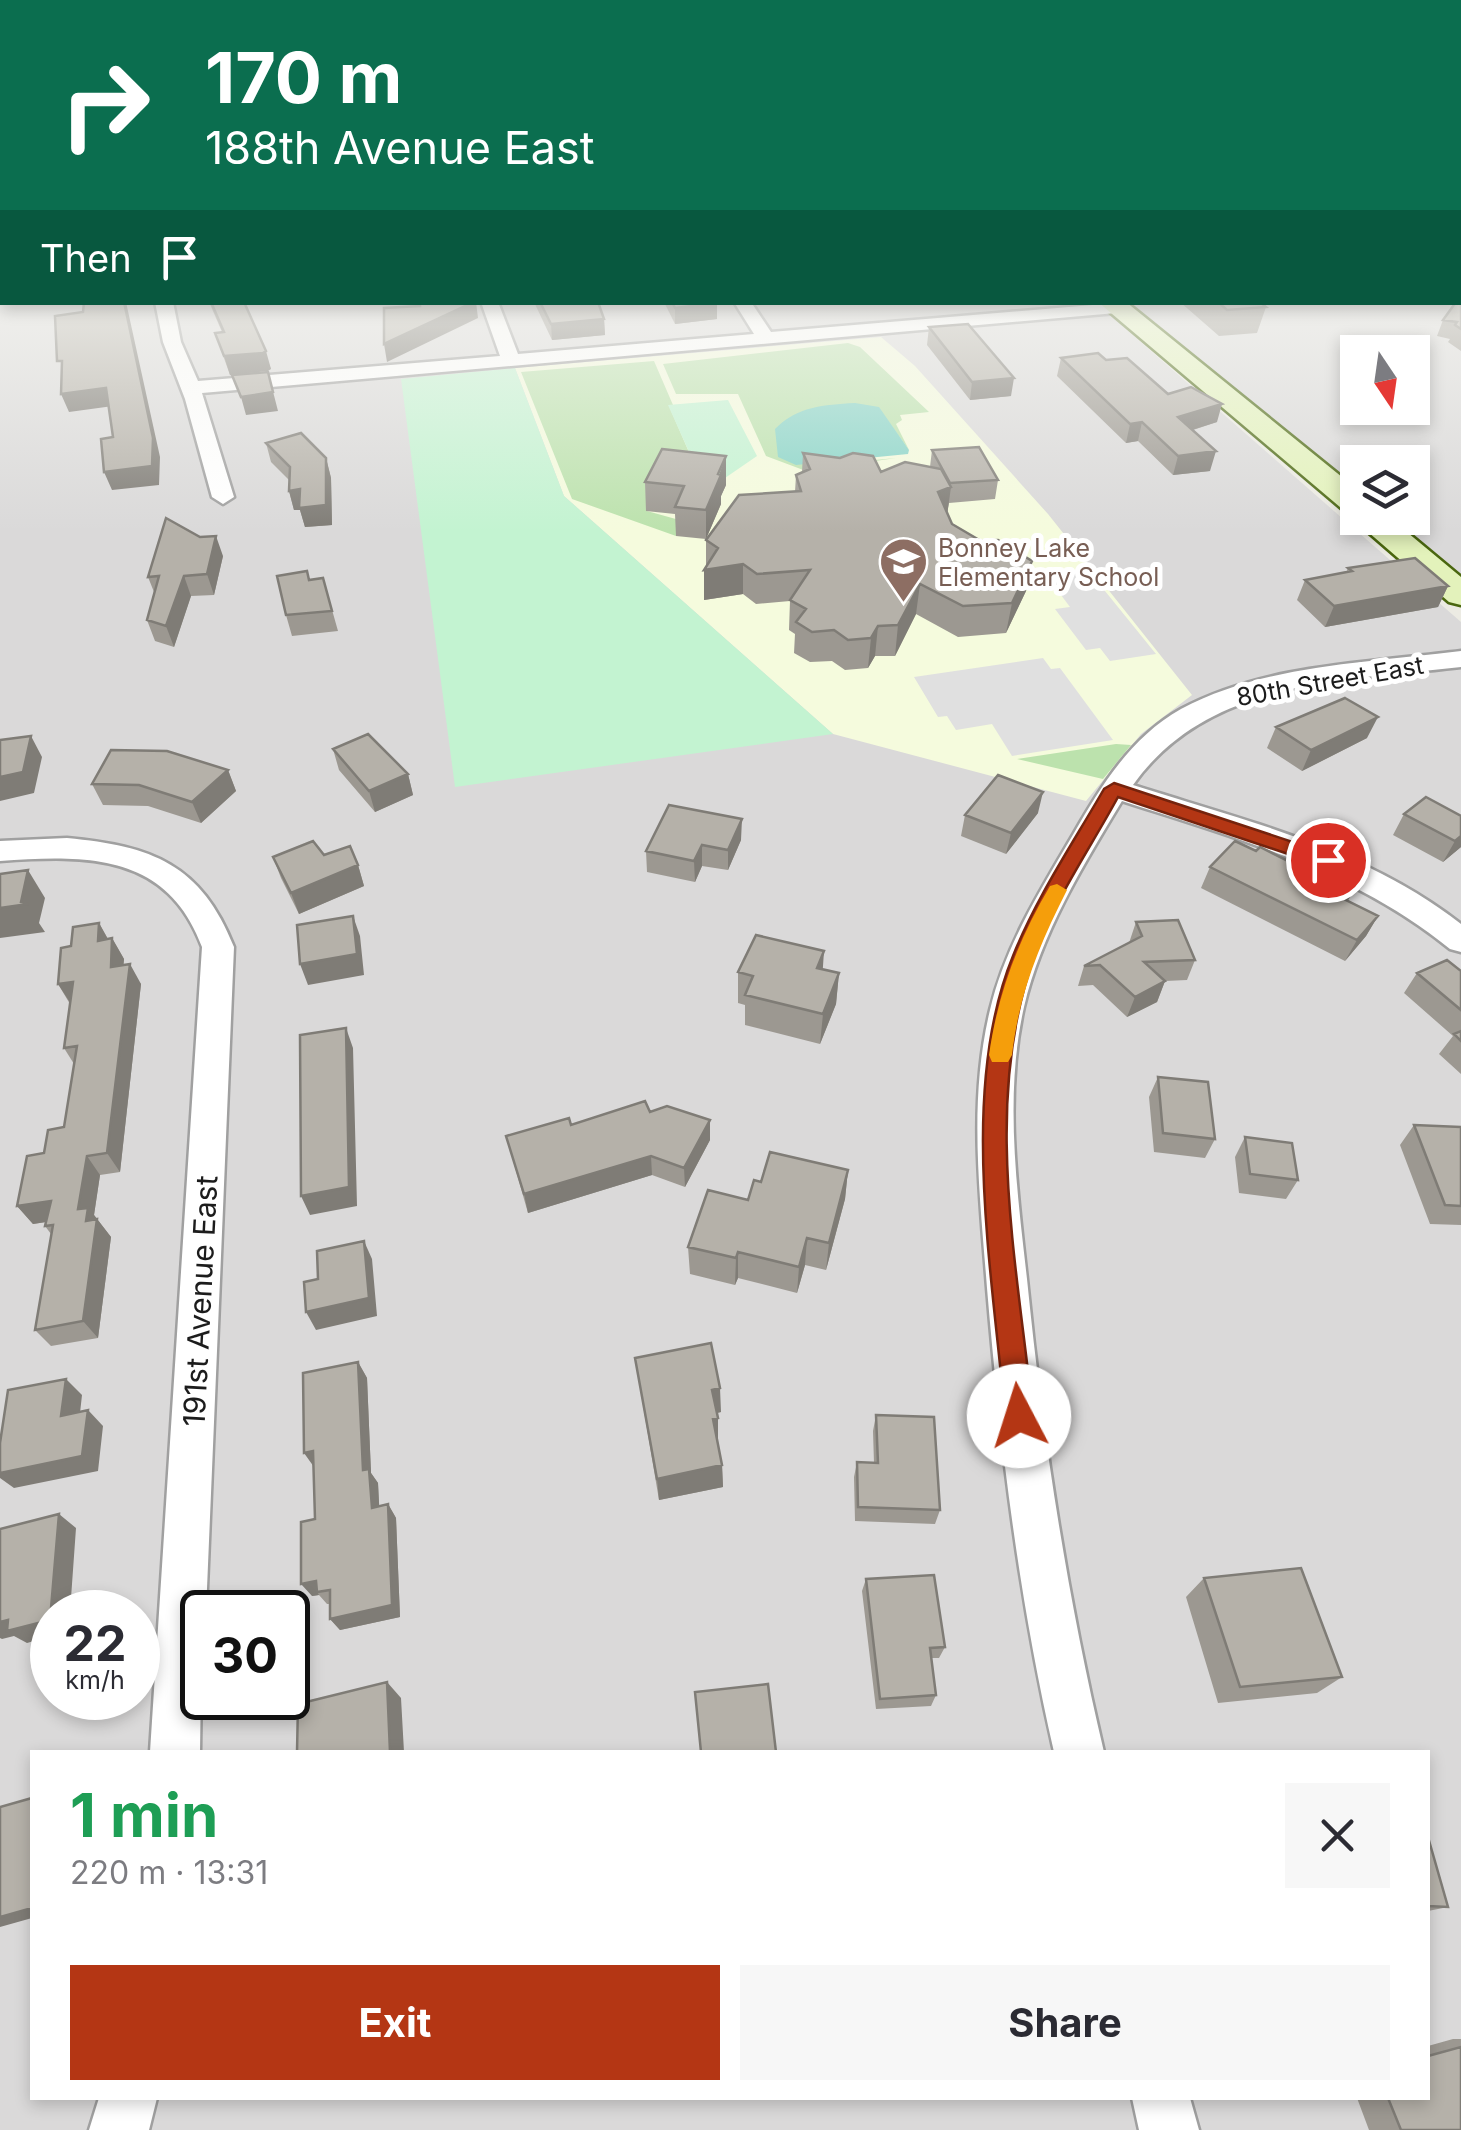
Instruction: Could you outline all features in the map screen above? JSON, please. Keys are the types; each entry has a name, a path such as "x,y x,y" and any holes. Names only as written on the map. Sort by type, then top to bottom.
{"street":[{"path":"170,333 223,497"},
{"path":"501,333 511,359"},
{"path":"189,388 810,333"},
{"path":"1148,333 1340,491"},
{"path":"1391,535 1461,594"},
{"name":"80th Street East","path":"1079,1750 1052,1642 1019,1416 995,1153 996,1089 1006,1011 1023,956 1125,771 1186,718 1254,689 1461,659"},
{"path":"1114,789 1350,870 1393,892 1461,941"},
{"name":"191st Avenue East","path":"0,851 66,846 123,854 162,872 192,894 208,915 218,947 176,1750"},
{"path":"119,2130 127,2100"},
{"path":"1162,2100 1169,2130"}],"shaded area":[{"path":"0,333 1131,333 1340,516 1340,535 1361,535 1461,622 1461,2130 0,2130"},
{"path":"1168,333 1461,333 1461,576 1412,535 1430,535 1430,445 1340,445 1340,476"},
{"name":"Bonney Lake Elementary School","path":"881,337 915,366 1048,514 1192,695 1141,734 1086,801 833,734 564,496 515,368"},
{"path":"515,368 564,496 833,734 455,787 401,379"},
{"path":"728,400 757,456 725,478 698,472 668,405"},
{"path":"855,403 879,407 908,454 796,465 778,457 775,429 784,421 812,408"},
{"path":"1088,570 1156,654 1110,661 1100,648 1086,650 1055,609 1070,607 1046,575"},
{"path":"1043,658 1051,669 1060,668 1113,740 1012,756 992,724 956,730 947,716 938,717 914,677"}],"green space":[{"path":"848,343 860,347 929,412 900,415 902,420 896,424 909,450 878,407 875,460 896,458 806,471 766,456 738,394 676,394 663,364"},
{"path":"654,361 698,473 647,511 683,521 676,536 572,499 521,372"},
{"path":"1131,745 1103,779 1017,759"}],"building":[{"path":"56,333 131,333 153,438 152,466 104,472 101,439 113,437 106,388 61,394 62,361 57,361"},
{"path":"215,333 258,333 266,351 263,353 224,356"},
{"path":"384,333 407,333 384,344"},
{"path":"934,333 976,333 1014,378 972,382"},
{"path":"1098,353 1106,360 1127,358 1168,394 1191,387 1222,404 1178,417 1216,451 1178,456 1142,422 1130,424 1061,358"},
{"path":"268,372 273,392 241,397 232,375"},
{"path":"301,433 326,458 326,505 299,508 300,489 289,491 290,467 266,443"},
{"path":"979,447 998,480 950,483 932,450"},
{"path":"662,449 726,456 706,510 675,507 684,486 645,482"},
{"path":"803,453 840,458 853,453 873,456 881,472 905,462 941,469 951,487 938,492 952,524 981,541 998,540 1032,561 1012,603 963,606 920,584 898,625 878,626 871,638 848,640 834,630 812,632 796,622 806,609 790,600 810,570 757,574 743,564 704,570 718,548 706,540 739,495 801,491 796,475 810,469"},
{"path":"166,518 200,537 216,536 207,574 184,576 166,626 147,620 159,576 148,577"},
{"path":"1415,558 1448,586 1334,606 1305,580 1352,571 1348,568"},
{"path":"307,571 309,580 323,578 332,611 286,615 277,576"},
{"path":"1345,698 1378,717 1311,750 1276,727"},
{"path":"368,734 408,774 369,791 333,749"},
{"path":"31,736 23,772 0,777 0,740"},
{"path":"111,750 167,751 228,770 192,802 139,785 92,784"},
{"path":"998,775 1043,792 1011,833 965,815"},
{"path":"1426,797 1461,816 1461,836 1455,841 1404,814"},
{"path":"669,805 742,819 728,850 702,845 694,861 646,851"},
{"path":"313,841 324,855 350,846 358,865 291,893 273,857"},
{"path":"1235,841 1256,851 1260,847 1352,893 1346,900 1378,916 1357,940 1210,867"},
{"path":"28,870 21,902 28,904 0,908 0,874"},
{"path":"353,916 357,954 300,964 297,925"},
{"path":"1178,920 1195,960 1144,962 1165,981 1135,997 1100,965 1084,966 1142,936 1136,922"},
{"path":"99,923 98,941 112,938 111,967 130,964 107,1153 87,1156 78,1209 88,1208 86,1221 97,1219 83,1321 35,1330 53,1225 45,1226 51,1201 17,1206 27,1156 44,1153 48,1130 64,1127 77,1046 64,1048 73,982 58,984 61,948 71,946 73,927"},
{"path":"756,935 824,951 817,968 839,973 823,1014 745,995 753,976 738,972"},
{"path":"1447,960 1461,971 1461,1010 1417,973"},
{"path":"346,1028 349,1187 301,1196 300,1035"},
{"path":"1158,1077 1208,1082 1215,1139 1163,1133"},
{"path":"645,1101 650,1112 667,1106 710,1120 684,1168 651,1156 524,1194 506,1136 569,1118 571,1125"},
{"path":"1414,1125 1461,1127 1461,1206 1445,1205"},
{"path":"1245,1137 1292,1143 1298,1180 1250,1174"},
{"path":"770,1152 848,1170 829,1243 807,1238 799,1267 738,1252 736,1258 688,1247 708,1190 748,1200 754,1180 761,1182"},
{"path":"364,1241 369,1298 306,1312 304,1282 318,1279 317,1251"},
{"path":"711,1343 720,1388 712,1390 722,1465 657,1479 635,1358"},
{"path":"358,1362 363,1470 369,1469 372,1508 388,1504 392,1605 330,1619 330,1590 317,1592 316,1581 301,1584 301,1522 315,1519 313,1451 304,1453 303,1373"},
{"path":"66,1379 61,1416 88,1410 82,1456 0,1473 8,1390"},
{"path":"876,1415 934,1417 940,1510 858,1507 857,1462 878,1463"},
{"path":"59,1514 53,1590 30,1590 30,1625 7,1631 8,1620 0,1622 0,1529"},
{"path":"1301,1568 1342,1677 1240,1687 1204,1578"},
{"path":"934,1575 945,1647 930,1648 936,1695 880,1699 866,1579"},
{"path":"387,1682 390,1750 297,1750 298,1720 310,1720 310,1701"},
{"path":"768,1684 776,1750 701,1750 695,1692"},
{"path":"30,1799 30,1909 0,1917 0,1807"},
{"path":"1430,1844 1448,1907 1430,1906"},
{"path":"1461,2047 1461,2130 1401,2130 1389,2100 1430,2100 1430,2055"}],"slow traffic":[{"path":"1000,1055 1006,1011 1023,956 1057,890"}],"place":[{"name":"Bonney Lake Elementary School","path":"903,604"}],"route":[{"path":"1019,1416 995,1153 996,1089 1006,1011 1023,956 1052,898 1114,789 1328,860"}]}
